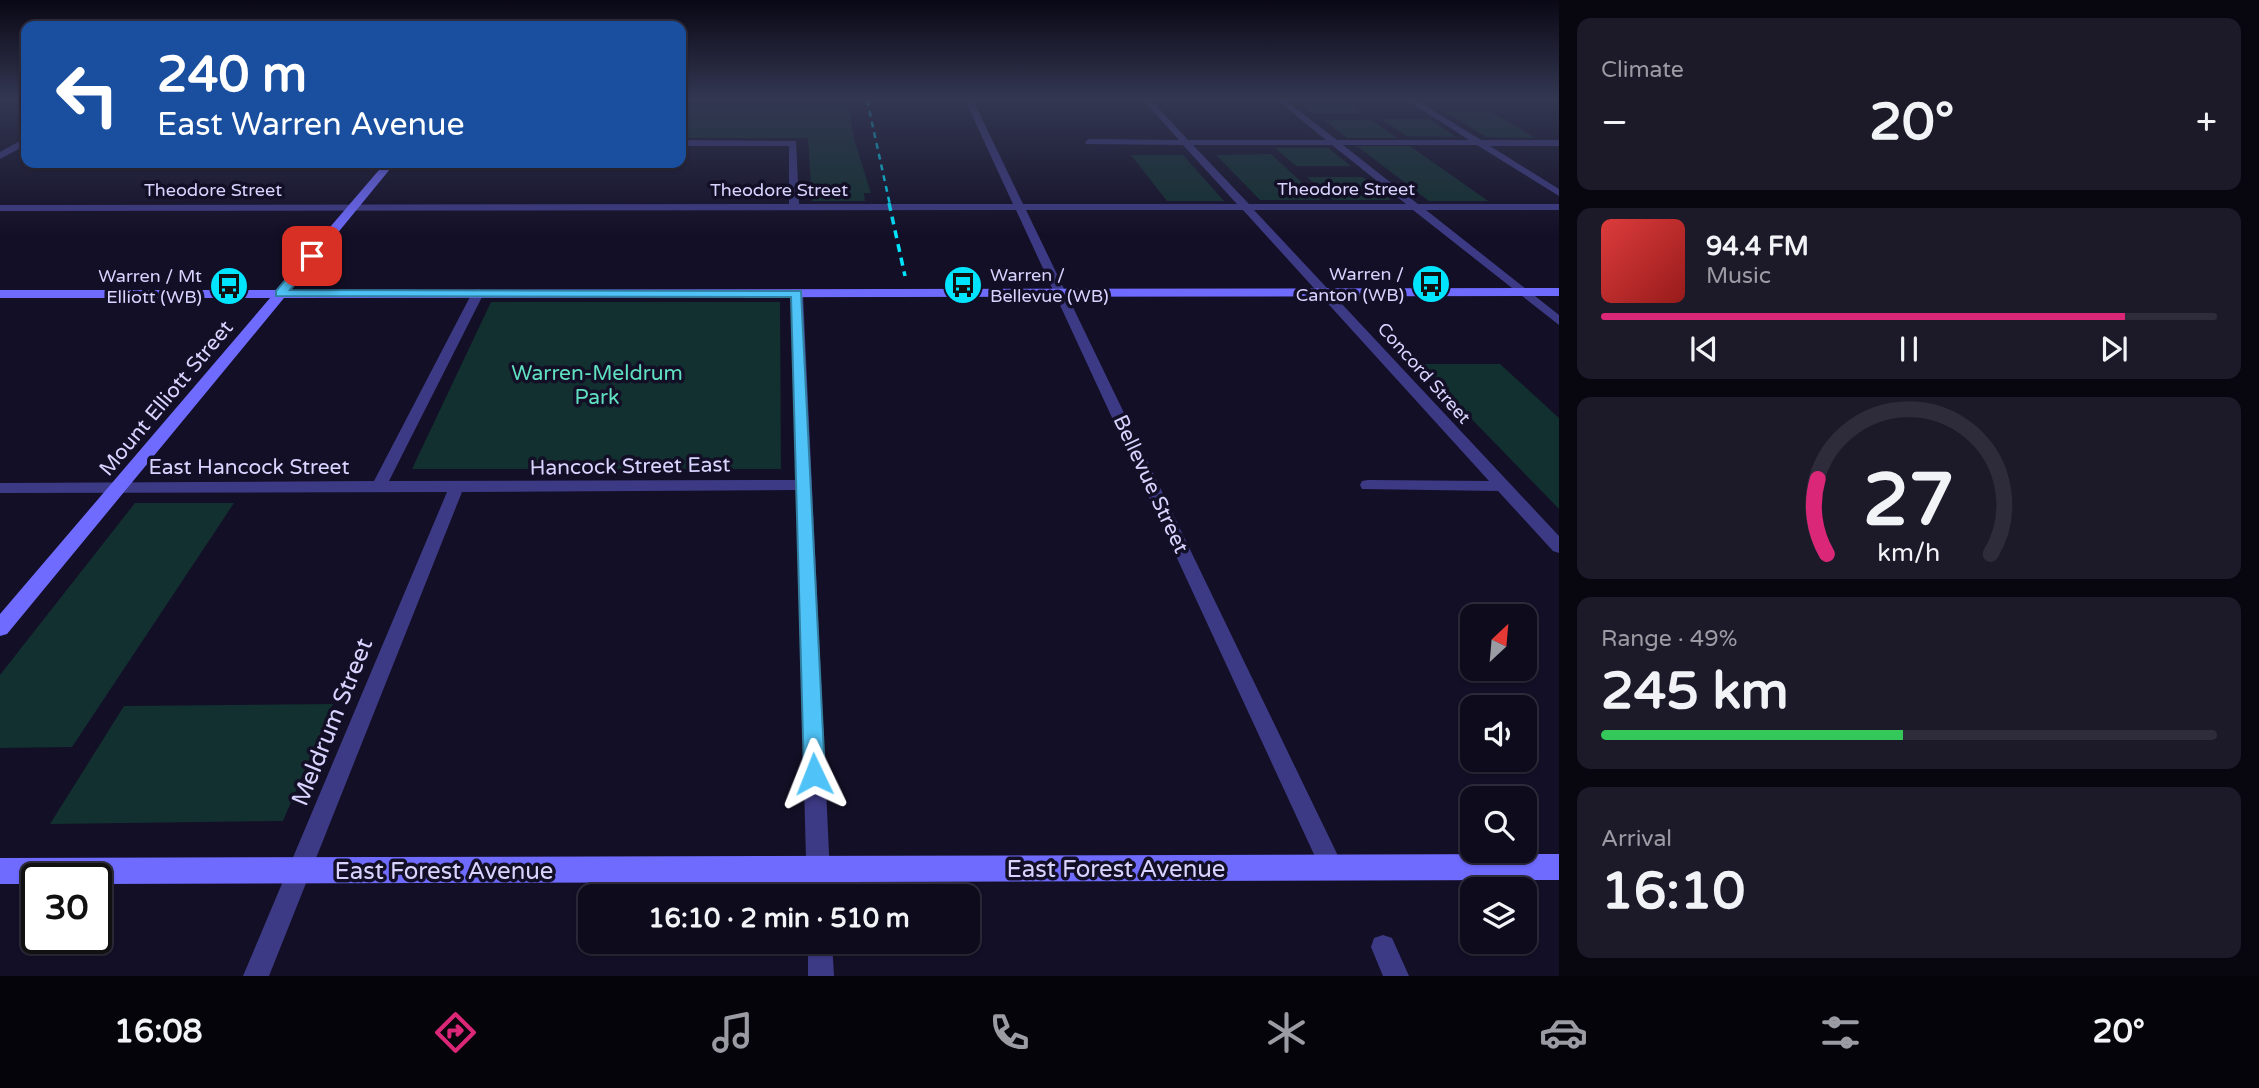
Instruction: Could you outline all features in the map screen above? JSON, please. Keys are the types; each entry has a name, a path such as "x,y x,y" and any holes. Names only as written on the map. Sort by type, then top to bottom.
{"main road":[{"name":"Mount Elliott Street","path":"0,628 386,168"},
{"path":"0,294 1559,292"},
{"name":"East Forest Avenue","path":"0,872 299,871 818,883 1332,868 1559,867"}],"street":[{"path":"0,156 19,146"},
{"path":"793,146 794,207"},
{"name":"Bellevue Street","path":"991,146 1332,868"},
{"name":"Concord Street","path":"1189,146 1559,547"},
{"path":"1338,146 1559,321"},
{"path":"1483,146 1559,193"},
{"name":"Theodore Street","path":"0,208 1559,207"},
{"path":"378,488 478,293"},
{"path":"797,293 818,883"},
{"name":"Hancock Street East","path":"456,488 803,485"},
{"path":"1368,485 1503,486"},
{"name":"East Hancock Street","path":"0,488 456,488"},
{"name":"Meldrum Street","path":"256,976 456,488"},
{"path":"1383,947 1396,976"},
{"path":"820,954 821,976"}],"green space":[{"path":"808,146 856,146 871,193 864,193 865,201 812,201"},
{"path":"1357,146 1410,146 1488,201 1429,201"},
{"path":"1275,148 1328,148 1351,166 1296,166"},
{"path":"1271,154 1321,200 1260,200 1216,155"},
{"path":"1131,155 1183,155 1224,201 1167,201"},
{"path":"1307,177 1363,177 1391,200 1333,200"},
{"name":"Warren-Meldrum Park","path":"491,302 780,302 781,469 412,469"},
{"path":"1418,364 1500,364 1559,418 1559,509"},
{"path":"135,503 234,503 72,747 0,748 0,675"},
{"path":"333,704 283,821 50,824 124,706"}],"railway":[{"path":"877,146 890,205"},
{"path":"889,203 905,276"}],"place":[{"name":"Warren / Canton (WB)","path":"1431,284"},
{"name":"Warren / Bellevue (WB)","path":"963,285"},
{"name":"Warren / Mt Elliott (WB)","path":"229,286"}],"route":[{"path":"312,256 281,294 797,293 814,774"}]}
